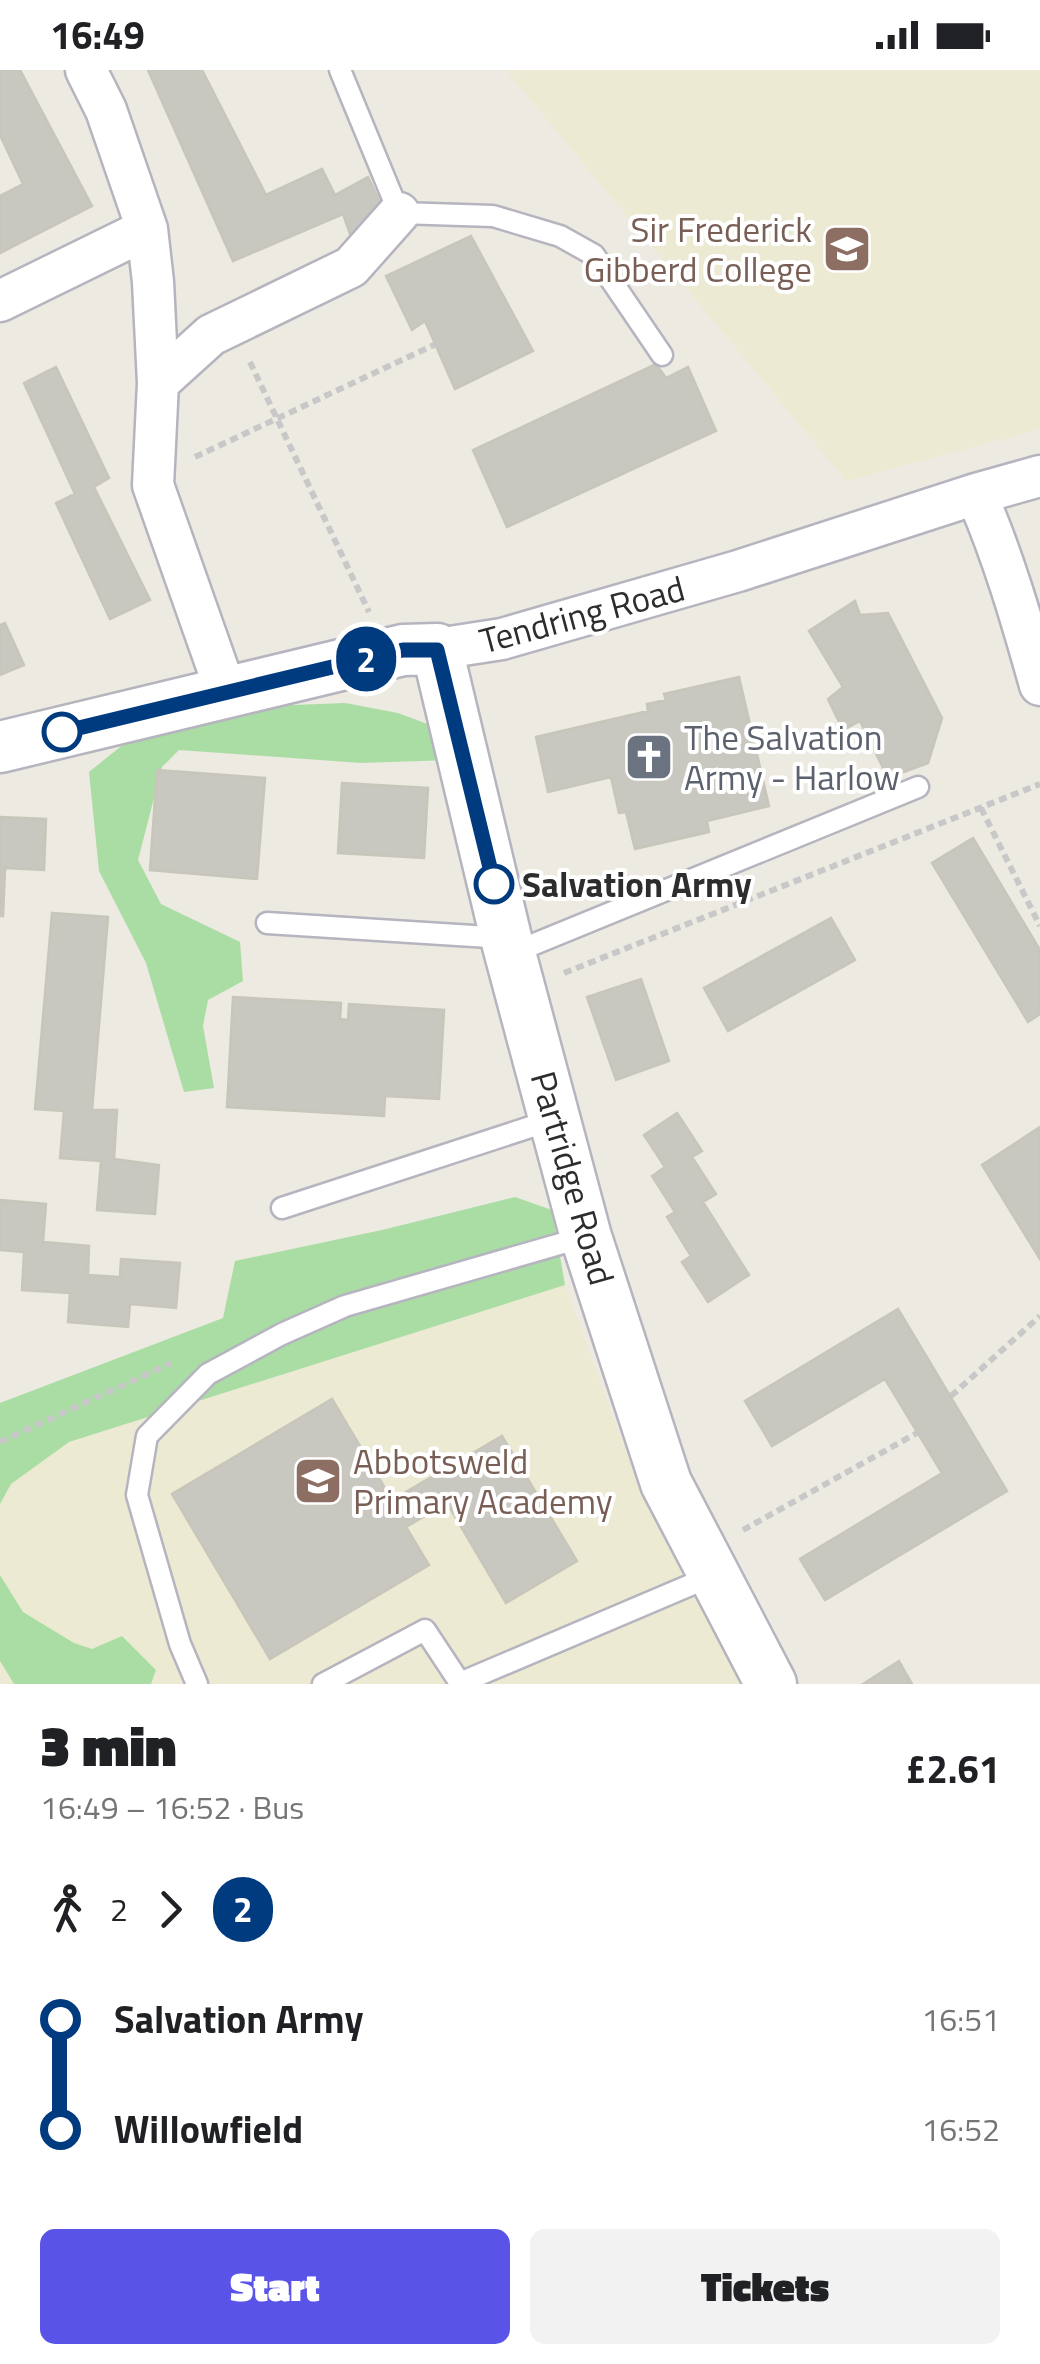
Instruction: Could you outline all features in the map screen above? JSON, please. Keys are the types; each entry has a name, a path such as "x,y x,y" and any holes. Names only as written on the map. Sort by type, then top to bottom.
{"street":[{"path":"86,70 106,110 148,230 158,383 153,484 226,692"},
{"path":"158,383 211,335 351,267 399,213"},
{"path":"0,301 148,230"},
{"name":"Tendring Road","path":"0,746 413,652 502,639 738,571 1040,476"},
{"path":"976,494 1040,686"},
{"name":"Partridge Road","path":"413,652 512,961 586,1236 666,1483 770,1684"}],"lane":[{"path":"340,70 399,213 493,216 560,236 594,255 662,355"},
{"path":"268,923 512,961 918,787"},
{"path":"282,1208 555,1119"},
{"path":"197,1684 180,1644 137,1495 147,1436 208,1374 282,1334 346,1306 586,1236"},
{"path":"323,1684 425,1630 460,1683 708,1564"}],"path":[{"path":"232,325 277,418 413,652"},
{"path":"153,476 436,344"},
{"path":"512,961 981,808 1040,784"},
{"path":"981,808 1040,926"},
{"path":"950,1396 1040,1316"},
{"path":"0,1442 186,1356"},
{"path":"708,1564 917,1433"}],"shaded area":[{"name":"Sir Frederick Gibberd College","path":"506,70 1040,70 1040,429 846,481"},
{"name":"Abbotsweld Primary Academy","path":"565,1285 640,1491 744,1684 0,1684 0,1472 69,1442"}],"green space":[{"path":"345,703 398,713 441,729 451,760 361,763 179,750 162,767 138,860 161,904 240,942 243,981 208,1000 203,1026 214,1088 184,1092 146,963 99,871 89,772 135,735 214,708"},
{"path":"515,1197 552,1210 565,1285 69,1442 11,1484 0,1504 0,1403 223,1318 235,1261"},
{"path":"0,1575 23,1612 74,1643 92,1649 122,1636 156,1670 151,1684 14,1684 0,1661"}],"building":[{"path":"0,70 20,70 92,206 0,253 0,196 23,184 0,135"},
{"path":"148,70 202,70 266,195 322,169 335,195 368,177 386,216 350,234 343,214 233,261"},
{"path":"471,236 533,351 455,389 425,321 412,330 386,276"},
{"path":"656,364 666,378 688,367 716,431 507,527 473,450"},
{"path":"56,367 109,478 94,487 150,600 110,619 56,503 75,494 24,383"},
{"path":"855,601 860,615 888,613 942,718 928,763 888,778 860,721 843,730 828,699 843,687 809,631"},
{"path":"5,623 24,665 0,675 0,625"},
{"name":"The Salvation Army - Harlow","path":"739,677 769,806 707,821 709,832 635,849 626,812 619,813 611,777 548,792 536,737 648,711 647,704 666,700 664,694"},
{"path":"157,770 265,778 257,879 150,870"},
{"path":"342,783 428,788 424,858 338,853"},
{"path":"0,817 46,819 44,870 5,868 3,916 0,916"},
{"path":"973,838 1040,950 1040,1014 1028,1022 932,863"},
{"path":"52,913 108,917 92,1110 117,1110 114,1159 159,1165 155,1214 97,1210 101,1161 60,1158 64,1111 35,1109"},
{"path":"831,918 855,960 728,1031 704,988"},
{"path":"641,979 669,1061 616,1080 587,997"},
{"path":"233,997 341,1003 340,1019 348,1020 349,1004 444,1010 439,1099 385,1096 384,1116 227,1107"},
{"path":"677,1113 702,1151 692,1157 716,1194 703,1202 749,1275 708,1302 682,1262 691,1256 667,1217 675,1212 652,1176 665,1167 644,1135"},
{"path":"1040,1127 1040,1259 982,1165"},
{"path":"0,1200 46,1204 43,1242 89,1246 88,1275 120,1277 121,1259 180,1263 176,1308 130,1304 128,1327 68,1322 70,1293 22,1290 24,1252 0,1250"},
{"path":"898,1309 1007,1491 825,1600 800,1559 942,1473 885,1379 772,1446 745,1401"},
{"path":"332,1399 392,1500 502,1436 577,1561 506,1603 447,1503 406,1527 429,1565 270,1659 172,1494"},
{"path":"899,1661 912,1684 863,1684"}],"bus line":[{"name":"2","path":"62,732 403,650 437,650 494,884"}],"place":[{"name":"Sir Frederick Gibberd College","path":"847,249"},
{"name":"The Salvation Army - Harlow","path":"649,757"},
{"name":"Salvation Army","path":"494,884"},
{"name":"Abbotsweld Primary Academy","path":"318,1481"}]}
